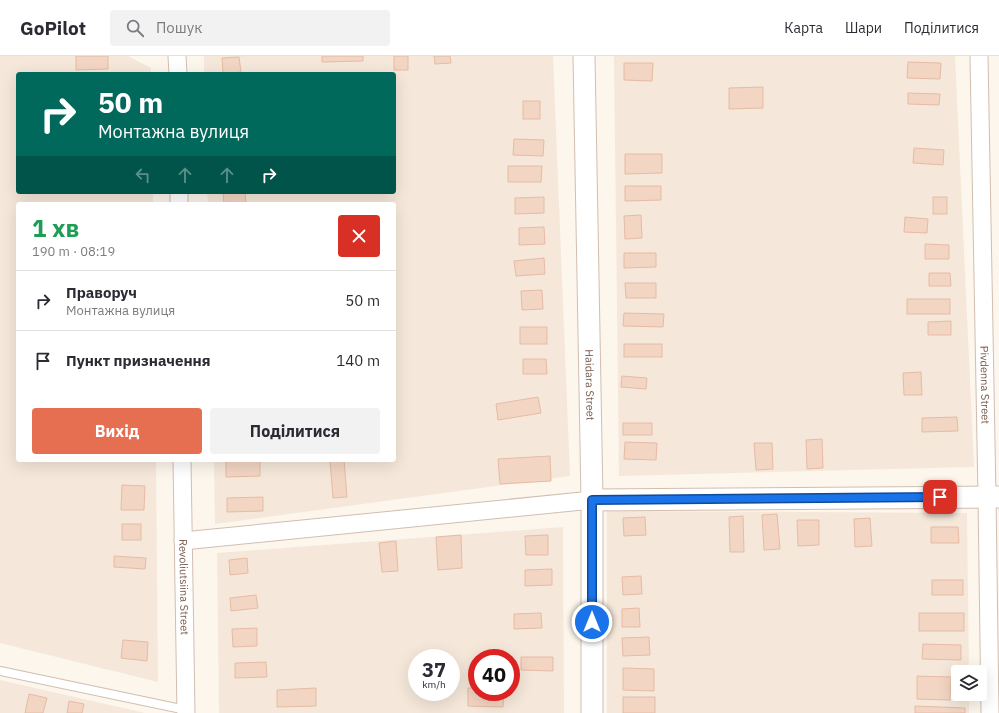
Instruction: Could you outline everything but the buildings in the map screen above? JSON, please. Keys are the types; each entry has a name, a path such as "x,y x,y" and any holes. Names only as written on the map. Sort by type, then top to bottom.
{"street":[{"path":"177,56 178,72"},
{"name":"Haidara Street","path":"584,56 592,500 592,713"},
{"name":"Pivdenna Street","path":"979,56 993,497 990,713"},
{"name":"Revoliutsiina Street","path":"182,462 186,711"},
{"path":"183,541 592,500 993,497"}],"lane":[{"path":"0,671 186,711"}],"shaded area":[{"path":"0,56 128,56 151,68 151,72 16,72 16,194 153,194 153,202 16,202 16,462 156,462 158,682 0,643"},
{"path":"204,56 553,56 570,476 215,524 214,462 396,462 396,202 208,202 207,194 396,194 396,72 204,72"},
{"path":"614,56 955,56 974,467 619,476"},
{"path":"607,511 967,513 969,665 951,665 951,701 969,701 969,713 607,713"},
{"path":"563,527 564,713 219,713 217,553"},
{"path":"0,680 145,713 0,713"}],"route":[{"path":"592,622 592,500 940,497"}]}
